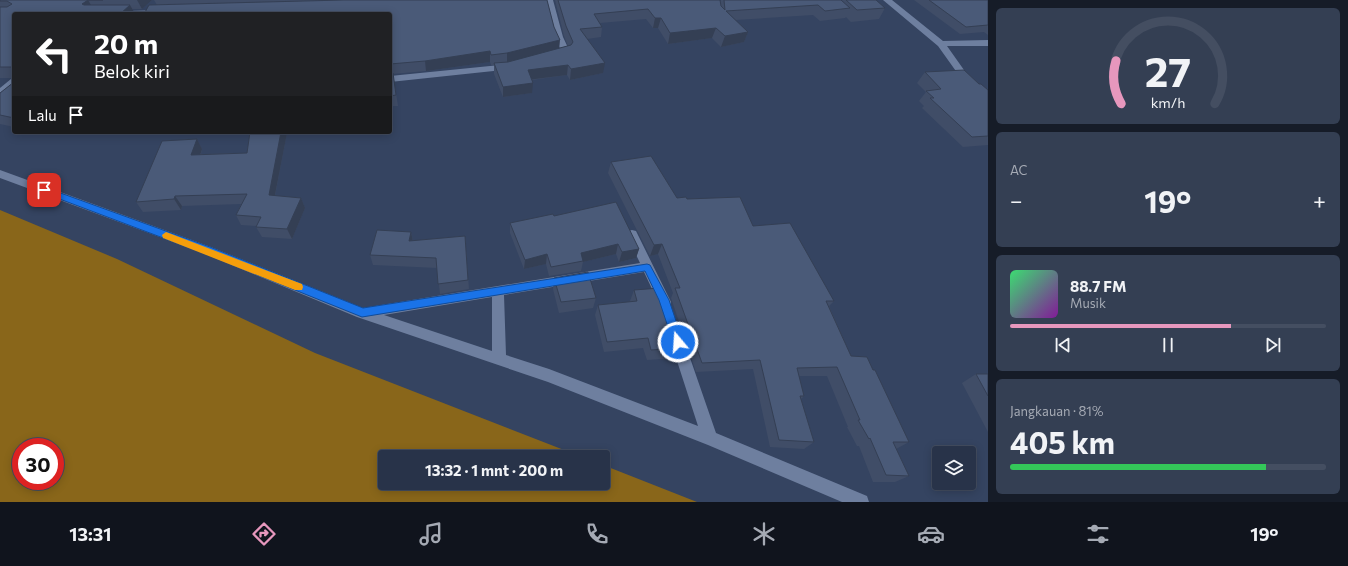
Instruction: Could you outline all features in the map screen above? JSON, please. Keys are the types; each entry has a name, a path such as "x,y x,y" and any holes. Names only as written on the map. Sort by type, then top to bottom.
{"street":[{"path":"549,0 559,37 566,52 550,57"},
{"path":"887,0 941,44 961,72 988,101"},
{"path":"145,12 170,11"},
{"path":"941,44 988,43"},
{"path":"392,79 507,68 521,64"},
{"path":"0,93 12,83"},
{"path":"0,93 12,93"},
{"path":"0,174 207,250 362,313 499,358 710,438 861,502"},
{"path":"626,222 664,300 710,438"},
{"path":"362,313 647,267"},
{"path":"498,292 499,358"}],"shaded area":[{"path":"0,210 117,259 315,353 564,450 378,450 378,490 610,490 610,468 697,502 0,502"}],"building":[{"path":"88,0 82,4 130,5 122,12 12,12 12,67 0,67 0,7 7,7 12,4 7,1 0,1"},
{"path":"343,0 547,0 554,27 560,40 507,53 491,55 490,51 425,61 392,64 392,12 145,12 149,5"},
{"path":"558,0 720,0 721,6 725,10 724,0 841,0 850,8 825,11 818,5 726,11 748,32 725,36 716,28 670,33 661,18 655,18 648,9 594,14 602,27 580,29 605,63 571,69 568,65 528,70 533,83 503,87 494,63 508,62 571,45 573,42 566,26"},
{"path":"846,0 876,0 885,8 857,10"},
{"path":"929,0 988,0 988,25 966,27"},
{"path":"964,70 988,90 988,136 972,137 930,98 934,98 926,91 941,89 925,72"},
{"path":"392,73 393,73 396,95 392,96"},
{"path":"12,84 12,118 0,115 0,93"},
{"path":"250,134 281,134 269,195 301,198 287,229 256,227 261,217 236,215 247,194 175,196 174,199 136,202 162,141 197,139 191,155 247,153"},
{"path":"651,156 677,198 740,197 753,226 790,223 834,301 826,301 851,356 867,357 873,370 875,370 909,442 893,442 909,476 886,475 870,438 869,439 858,420 860,420 837,367 797,368 804,396 800,396 814,442 779,440 760,360 702,363 675,288 680,288 662,244 654,245 611,162"},
{"path":"616,202 639,249 622,252 618,244 581,253 583,261 551,267 547,254 525,260 510,223 553,214 554,216"},
{"path":"377,230 411,232 409,241 465,236 468,280 438,284 436,258 370,255"},
{"path":"588,272 596,298 561,302 554,278"},
{"path":"660,288 680,348 651,350 648,338 607,342 598,305 637,301 634,290"},
{"path":"976,374 988,374 988,396"}],"slow traffic":[{"path":"166,235 298,287"}],"route":[{"path":"44,190 207,250 362,313 647,267 664,300 678,342"}]}
